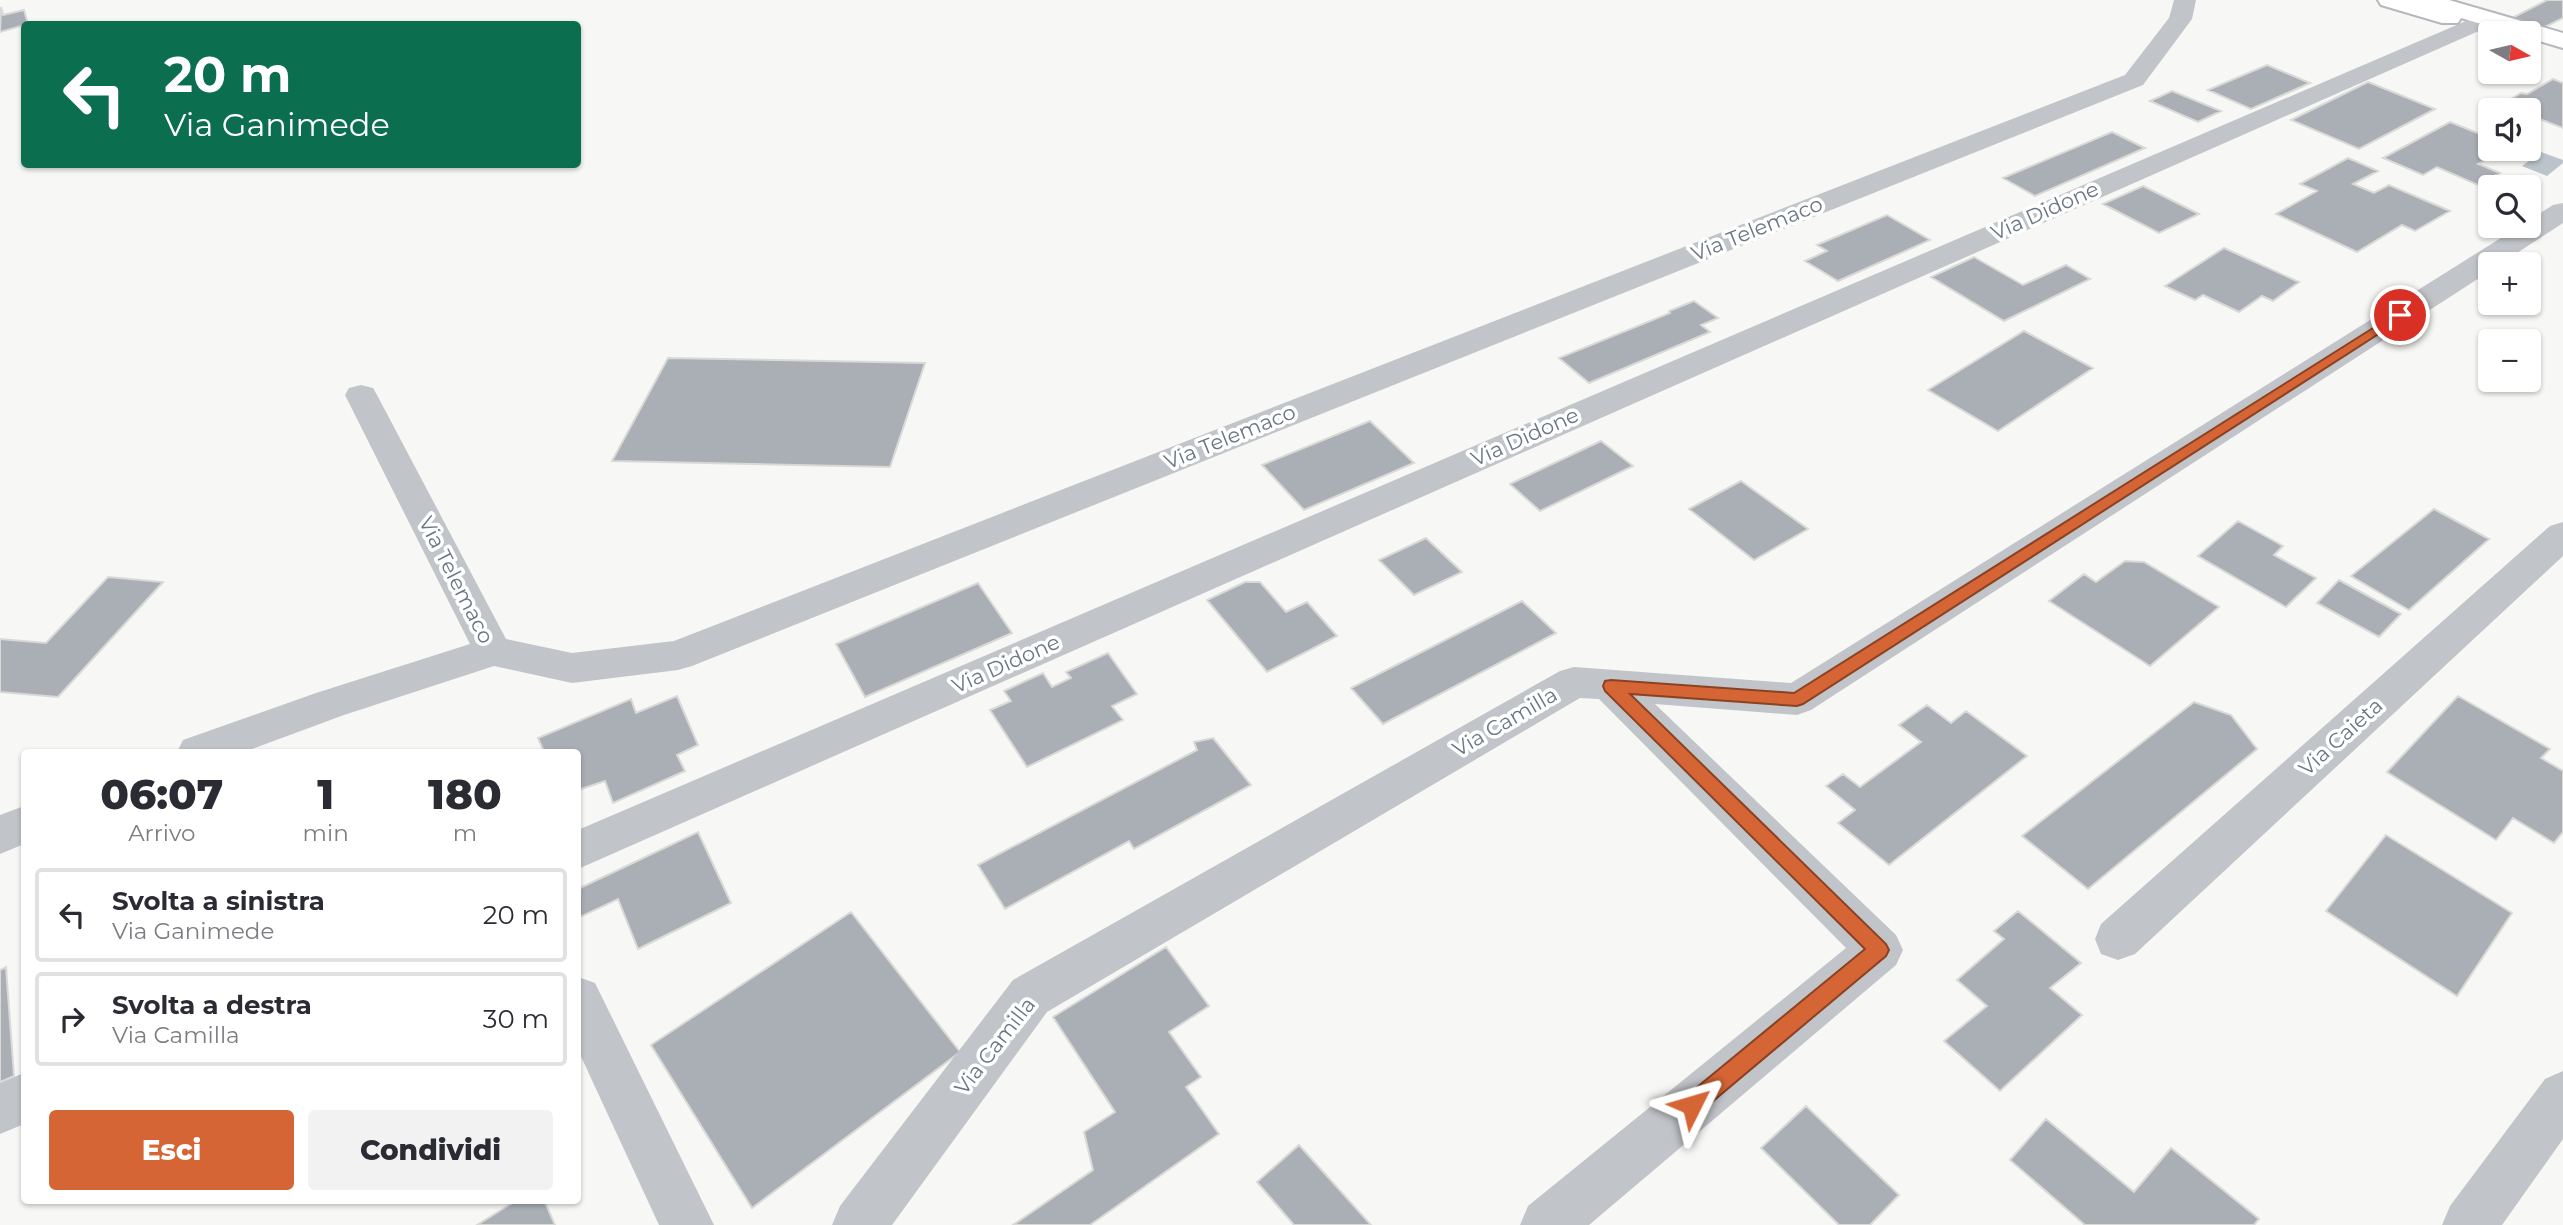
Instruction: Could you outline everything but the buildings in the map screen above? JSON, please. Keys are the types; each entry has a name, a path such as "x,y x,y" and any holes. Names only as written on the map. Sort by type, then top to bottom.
{"main road":[{"path":"2389,0 2478,26"},
{"path":"2426,0 2563,41"},
{"path":"2541,45 2563,52"}],"street":[{"name":"Via Telemaco","path":"361,395 493,651 572,668 678,655 2134,80 2180,19 2185,0"},
{"name":"Via Didone","path":"581,849 2478,33"},
{"name":"Via Camilla","path":"859,1225 1030,996 1574,682 1797,699 2563,211"},
{"name":"Via Caieta","path":"2118,940 2563,534"},
{"path":"206,749 330,704 493,651"},
{"path":"1547,1225 1879,950 1611,686"},
{"path":"0,835 21,825"},
{"path":"581,1005 687,1225"},
{"path":"2469,1225 2563,1096"},
{"path":"0,1109 21,1099"}],"shaded area":[{"path":"2541,152 2563,160 2563,163 2547,176 2522,166 2529,161 2541,161"}],"route":[{"path":"1692,1105 1879,950 1611,686 1797,699 2400,315"}]}
